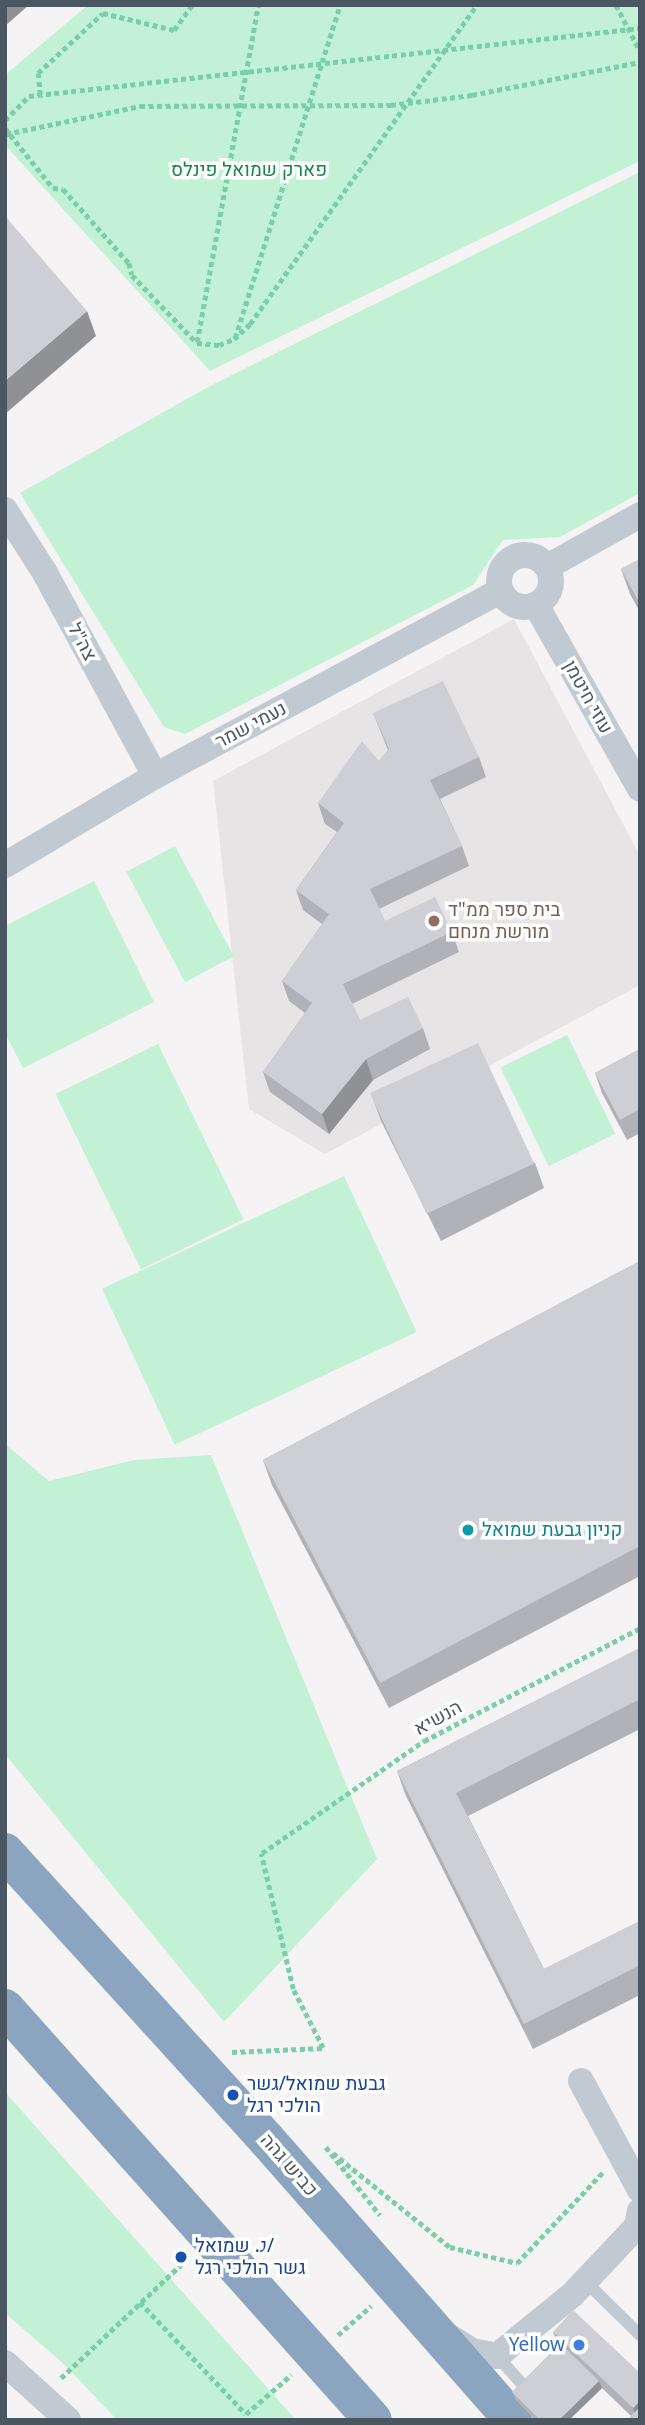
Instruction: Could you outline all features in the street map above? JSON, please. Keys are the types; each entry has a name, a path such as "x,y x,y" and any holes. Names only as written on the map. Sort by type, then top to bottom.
{"highway":[{"name":"כביש גהה","path":"5,1852 267,2140 429,2324 526,2411"},
{"path":"5,2008 373,2420"}],"street":[{"name":"צה\"ל","path":"5,510 45,573 155,776"},
{"path":"547,567 640,515"},
{"path":"533,556 547,567 551,584 536,605 519,608 500,591 502,567 515,557 533,556"},
{"name":"נעמי שמר","path":"5,865 155,776 500,591"},
{"name":"עוזי חיטמן","path":"536,605 640,789"},
{"path":"581,2081 630,2148 640,2190"},
{"path":"429,2324 472,2351 497,2356 585,2281 637,2226 640,2211"},
{"path":"8,2372 42,2395 68,2420"}],"lane":[{"path":"585,2281 640,2335"},
{"path":"497,2356 526,2411"}],"path":[{"path":"40,95 38,74 103,13 174,30 192,5"},
{"path":"197,343 258,5"},
{"path":"234,339 340,5"},
{"path":"5,128 6,134 53,188 63,189 129,263 132,275 197,343 219,345 234,339 250,324 477,5"},
{"path":"616,5 640,51"},
{"path":"5,120 29,96 640,28"},
{"path":"6,134 140,106 307,107 408,103 472,95 640,62"},
{"name":"הנשיא","path":"227,2051 239,2055 323,2048 293,1989 261,1853 424,1741 640,1628"},
{"path":"267,2140 326,2147 450,2247 517,2263 630,2148"},
{"path":"42,2395 209,2237"}],"shaded area":[{"name":"בית ספר ממ\"ד מורשת מנחם","path":"514,619 640,856 640,985 325,1154 249,1109 213,781"}],"green space":[{"name":"פארק שמואל פינלס","path":"88,5 640,5 640,161 210,371 5,145 5,75"},
{"path":"640,172 640,493 560,537 503,540 473,585 185,734 164,727 20,493 208,387"},
{"path":"175,846 234,956 185,982 126,872"},
{"path":"94,881 154,1002 23,1068 5,1033 5,926"},
{"path":"567,1035 615,1134 549,1166 500,1067"},
{"path":"158,1044 243,1219 141,1269 56,1094"},
{"path":"344,1176 417,1332 175,1445 102,1289"},
{"path":"5,1444 49,1481 134,1460 211,1455 377,1859 224,2022 5,1754"},
{"path":"5,2092 296,2420 117,2420 65,2365 5,2313"}],"building":[{"path":"5,216 87,311 5,381"},
{"path":"640,559 640,604 621,569"},
{"path":"443,681 479,757 430,780 462,846 370,889 385,921 435,897 452,932 343,984 360,1020 408,997 423,1028 366,1059 322,1114 263,1072 312,1003 282,981 329,914 296,890 344,823 318,803 362,741 379,761 389,749 373,713"},
{"path":"478,1043 534,1164 426,1214 370,1093"},
{"path":"640,1049 640,1109 620,1120 595,1073"},
{"name":"קניון גבעת שמואל","path":"640,1261 640,1546 380,1683 263,1460"},
{"path":"640,1648 640,1699 456,1793 544,1969 640,1921 640,1965 524,2024 397,1771"},
{"path":"573,2310 640,2373 640,2401 633,2408 553,2332"},
{"path":"561,2344 599,2381 559,2420 540,2420 512,2392"},
{"path":"640,2407 640,2420 627,2420"}],"place":[{"name":"בית ספר ממ\"ד מורשת מנחם","path":"434,921"},
{"name":"קניון גבעת שמואל","path":"468,1530"},
{"name":"גבעת שמואל/גשר הולכי רגל","path":"233,2095"},
{"name":"ג. שמואל/ גשר הולכי רגל","path":"181,2257"},
{"name":"Yellow","path":"579,2345"}]}
